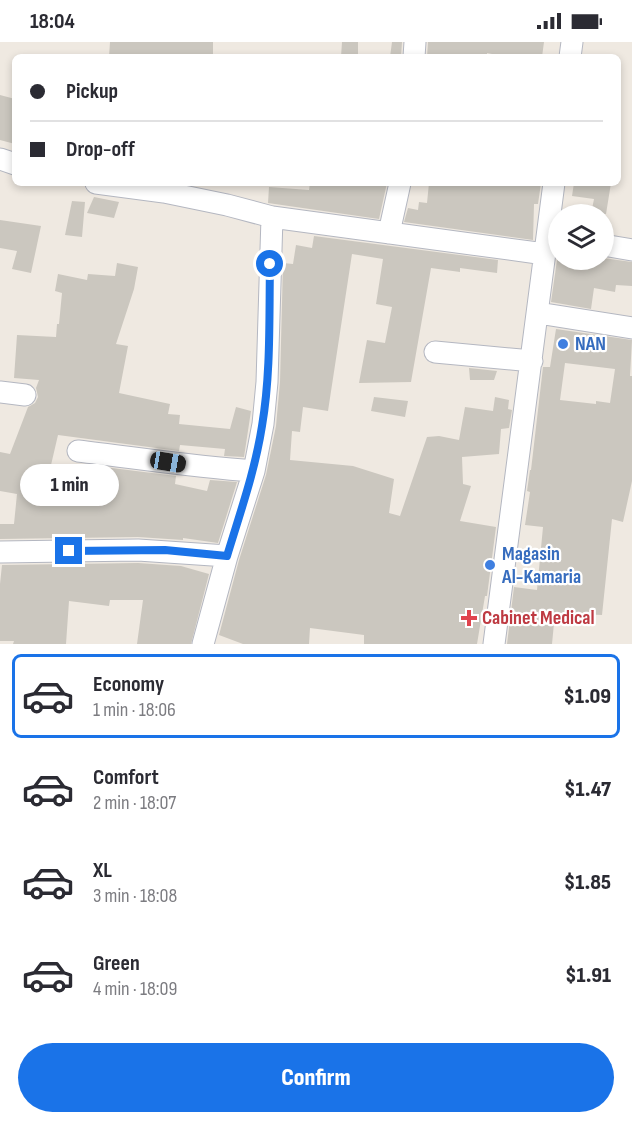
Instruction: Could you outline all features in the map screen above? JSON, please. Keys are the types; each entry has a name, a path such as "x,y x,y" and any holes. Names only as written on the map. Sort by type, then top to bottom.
{"street":[{"path":"119,186 226,204 272,217 389,232 548,243"},
{"path":"389,232 399,186"},
{"path":"553,204 554,186"},
{"path":"203,644 227,556 254,471 263,424 267,382 272,217"},
{"path":"614,247 632,250"},
{"path":"494,644 531,361 548,255"},
{"path":"538,313 632,328"},
{"path":"435,352 531,361"},
{"path":"0,392 25,395"},
{"path":"78,451 207,468 254,471"},
{"path":"0,552 165,550 227,556"}],"building":[{"path":"110,42 213,42 213,54 109,54"},
{"path":"342,42 358,42 358,54 341,54"},
{"path":"392,42 402,42 401,54 390,54"},
{"path":"428,42 544,42 542,54 427,54"},
{"path":"0,95 12,98 12,143 0,140"},
{"path":"310,186 386,186 379,219 268,203 269,187 309,190"},
{"path":"429,186 541,186 538,204 534,204 533,240 404,222 408,208 418,210 419,202 427,203"},
{"path":"574,186 611,186 608,204 593,204 594,199 572,196"},
{"path":"94,197 119,202 114,218 87,213"},
{"path":"72,201 85,202 82,237 65,235"},
{"path":"0,220 41,226 31,273 12,269 17,251 0,248"},
{"path":"314,236 498,260 497,273 460,268 460,272 431,268 411,382 359,383 367,340 385,343 392,307 376,304 383,259 352,254 328,411 303,407 300,432 292,431 290,460 353,466 394,479 389,513 400,516 427,437 439,436 459,440 465,407 493,411 495,397 509,400 508,409 512,410 509,428 501,429 499,454 462,457 463,484 471,486 460,521 496,527 487,596 485,596 477,644 364,644 364,635 310,628 309,644 243,644 219,635 239,560 266,475 276,426 280,382 283,263 293,264 296,245 312,248"},
{"path":"614,260 632,262 632,286 616,285 615,292 594,288 591,309 551,302 556,270 614,270"},
{"path":"117,263 138,267 134,289 116,344 128,346 119,393 170,404 168,414 180,415 179,424 230,429 236,407 251,411 244,457 224,456 225,449 180,445 179,451 58,435 51,465 87,477 88,465 176,476 175,484 207,491 210,480 237,482 218,543 183,538 183,540 138,537 0,539 0,524 14,524 17,494 0,491 0,452 10,454 28,407 35,403 38,397 36,388 39,380 14,378 17,335 56,337 62,293 55,291 58,274 87,280 88,274 115,276"},
{"path":"556,329 632,340 630,376 632,376 632,481 623,522 612,519 602,615 555,613 552,644 507,644 514,587 537,590 543,527 525,525 530,492 527,491 543,367 550,367","holes":["565,363 615,369 610,403 596,401 596,404 560,400"]},
{"path":"469,368 497,371 494,380 470,380"},
{"path":"374,397 408,401 405,417 371,411"},
{"path":"138,563 181,566 209,574 191,644 137,644 143,600 110,600 109,606 69,601 66,644 13,644 14,641 0,641 2,565"}],"place":[{"name":"NAN","path":"563,344"},
{"name":"Magasin Al-Kamaria","path":"490,565"},
{"name":"Cabinet Medical","path":"469,618"}],"route":[{"path":"69,551 165,550 227,556 254,471 263,424 267,382 270,264"}]}
